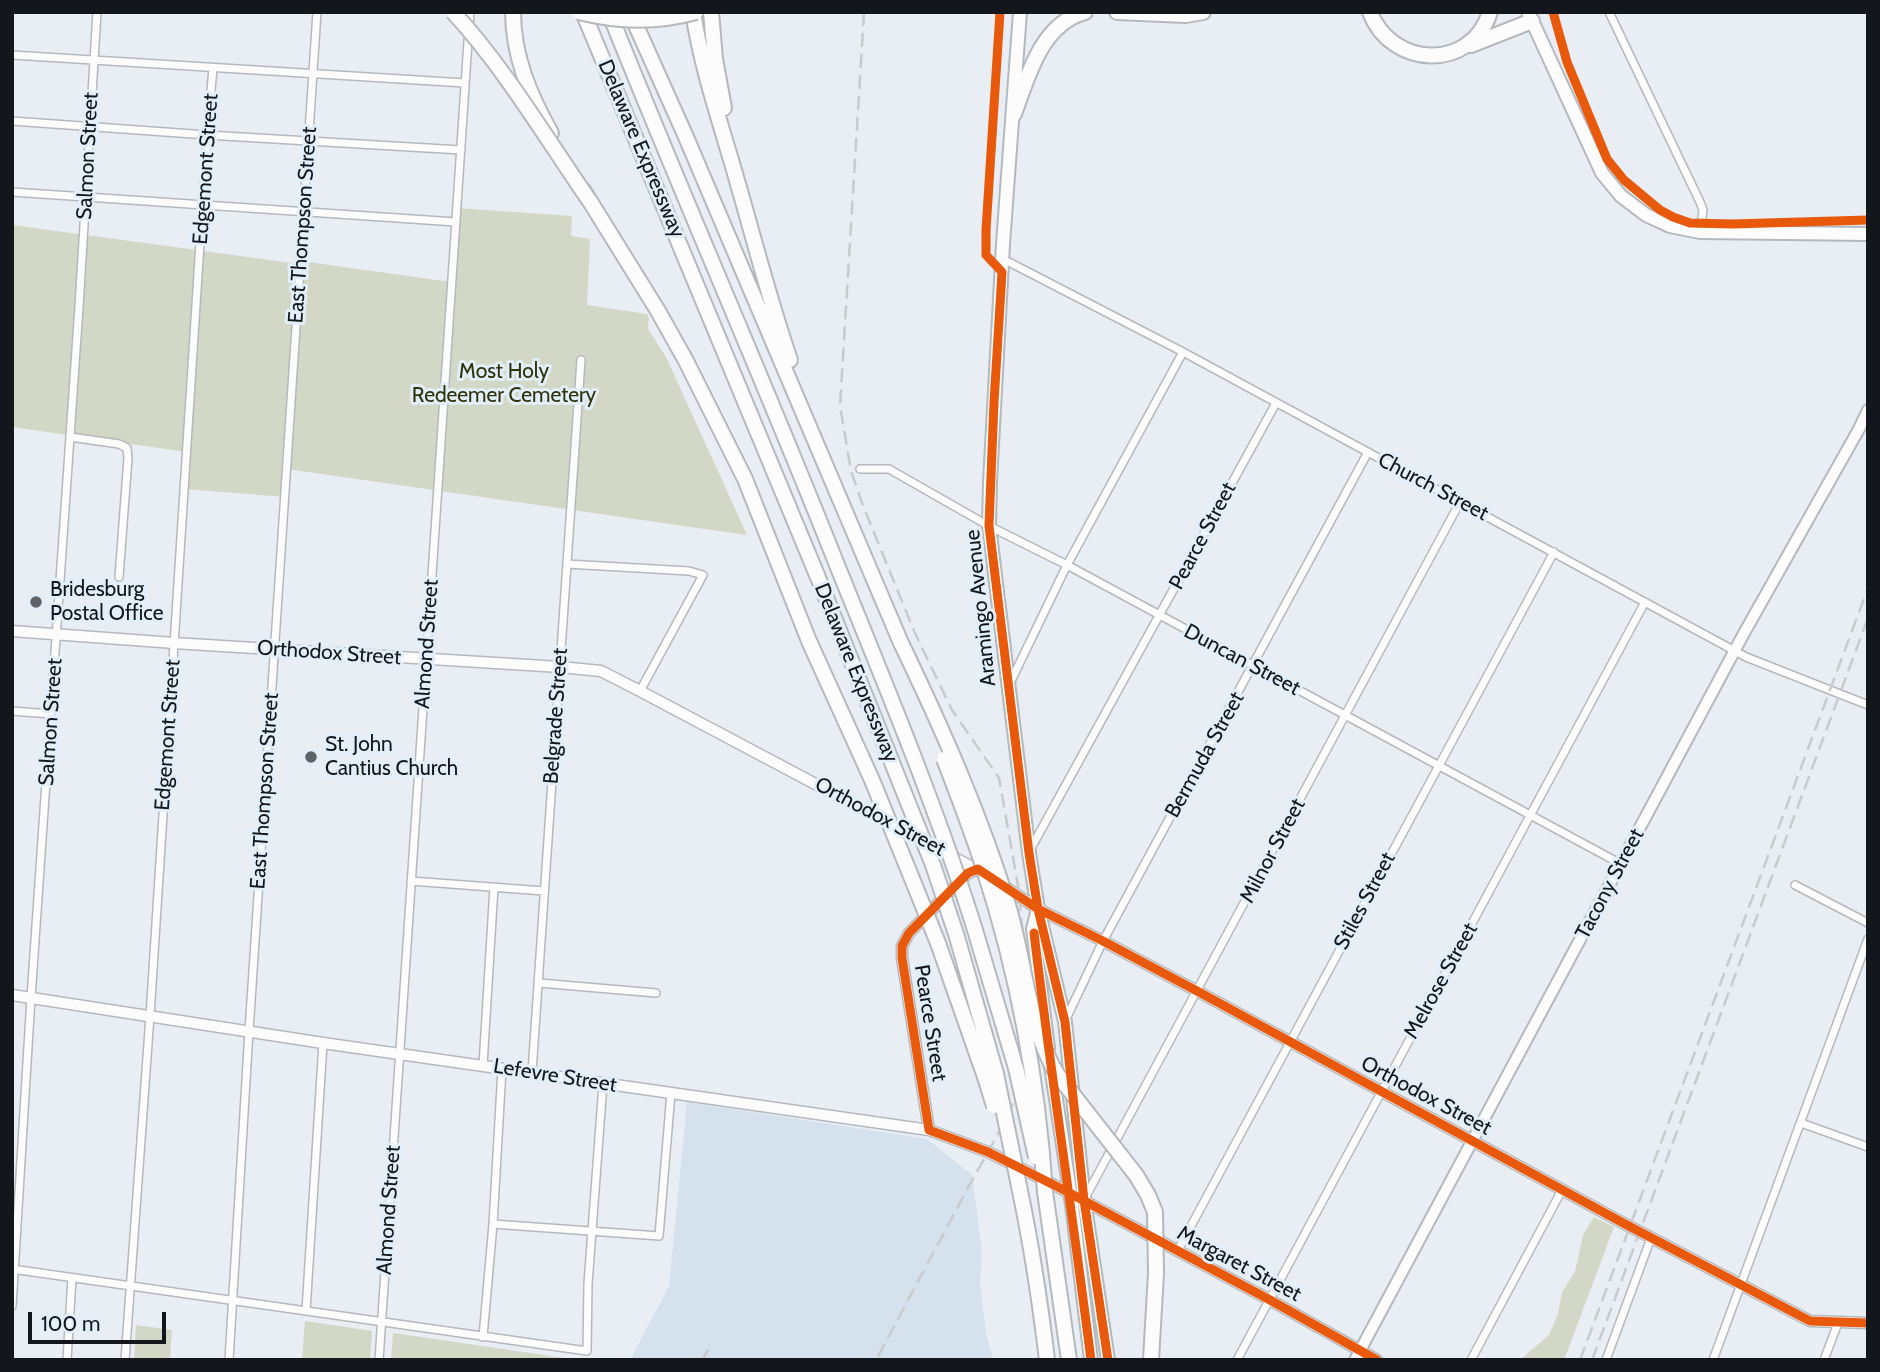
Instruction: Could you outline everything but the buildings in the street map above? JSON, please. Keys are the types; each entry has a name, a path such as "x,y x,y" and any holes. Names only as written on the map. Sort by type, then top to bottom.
{"highway":[{"path":"453,12 499,69 589,200"},
{"path":"513,12 518,52 526,84 589,200 658,311 745,479 809,641 872,780 938,943 990,1076 1019,1186 1034,1265 1047,1360"},
{"path":"581,12 603,18 644,21 695,12 703,64 772,308 827,467"},
{"name":"Delaware Expressway","path":"581,12 817,575 933,865 957,937 990,1076"},
{"name":"Delaware Expressway","path":"609,12 782,425 907,737 962,889 1016,1068 1045,1192 1069,1360"},
{"path":"630,12 686,137 901,643 969,823 1011,964 1037,1104 1045,1192"},
{"path":"711,12 715,59 738,185"},
{"path":"1014,114 1032,67 1047,39 1068,20 1085,12"},
{"path":"1117,12 1186,15 1203,12"},
{"path":"1370,12 1376,26 1389,41 1416,55 1440,55 1465,47 1530,16"},
{"path":"1465,47 1475,39 1490,12"},
{"path":"901,643 939,723 991,852 1019,945 1038,1033 1046,1056 1136,1175 1155,1212 1156,1273 1151,1360"}],"main road":[{"name":"Aramingo Avenue","path":"1020,12 995,389 989,526 1038,909"},
{"path":"1530,16 1590,151 1607,181 1621,196 1646,215 1670,226 1700,232 1868,234"},
{"name":"Tacony Street","path":"1358,1355 1620,864 1868,410"},
{"path":"1038,909 1065,1022 1084,1200 1108,1360"},
{"path":"1038,909 1033,929 1091,1360"}],"street":[{"name":"Salmon Street","path":"12,1306 97,12"},
{"name":"East Thompson Street","path":"229,1360 317,12"},
{"name":"Almond Street","path":"379,1360 470,12"},
{"path":"1609,12 1700,202 1703,210 1700,232"},
{"path":"12,55 465,83"},
{"name":"Edgemont Street","path":"125,1360 213,68"},
{"path":"12,121 461,150"},
{"path":"12,192 456,222"},
{"name":"Church Street","path":"1003,259 1183,352 1758,662 1868,705"},
{"path":"1008,688 1068,565 1183,352"},
{"name":"Belgrade Street","path":"532,1072 581,360"},
{"name":"Pearce Street","path":"1029,853 1276,403"},
{"path":"70,437 119,444 127,448 119,577"},
{"name":"Bermuda Street","path":"1065,1022 1103,942 1368,452"},
{"name":"Duncan Street","path":"860,469 889,469 989,526 1068,565 1620,864"},
{"name":"Milnor Street","path":"1084,1200 1460,502"},
{"name":"Stiles Street","path":"1178,1252 1554,552"},
{"path":"568,564 689,571 703,575 640,691"},
{"name":"Melrose Street","path":"1237,1360 1645,602"},
{"name":"Orthodox Street","path":"12,631 601,671 978,869 1038,909 1197,991 1651,1238 1810,1321 1868,1323"},
{"path":"12,711 51,714"},
{"name":"Pearce Street","path":"929,1130 902,946 909,933 947,893 968,873 978,869"},
{"path":"411,881 544,891"},
{"path":"1795,885 1868,923"},
{"path":"483,1065 494,887"},
{"path":"1713,1360 1868,939"},
{"path":"539,983 656,993"},
{"name":"Lefevre Street","path":"12,995 323,1043 929,1130 988,1152 1084,1200"},
{"path":"306,1311 323,1043"},
{"path":"483,1337 502,1069"},
{"path":"13,1269 587,1351 591,1231 603,1084"},
{"path":"493,1224 659,1235 671,1093"},
{"path":"1801,1123 1868,1147"},
{"path":"12,1139 23,1140"},
{"path":"1471,1360 1562,1190"},
{"name":"Margaret Street","path":"1084,1200 1270,1300 1358,1355 1377,1360"},
{"path":"1606,1360 1651,1238"},
{"path":"67,1360 72,1278"},
{"path":"1824,1360 1838,1323"}],"shaded area":[{"path":"687,1102 927,1139 972,1175 982,1252 980,1283 986,1333 993,1360 631,1358 669,1286"}],"green space":[{"name":"Most Holy Redeemer Cemetery","path":"457,208 572,216 571,236 590,239 587,305 647,314 648,329 666,357 747,535 287,469 285,497 184,489 187,452 12,427 12,225 451,282"},
{"path":"1594,1217 1614,1227 1564,1360 1520,1360 1549,1335 1558,1314 1562,1292 1575,1272 1583,1235"},
{"path":"305,1321 372,1331 370,1360 302,1360"},
{"path":"136,1325 172,1330 170,1360 134,1360"},
{"path":"393,1333 578,1360 391,1360"}],"railway":[{"path":"864,12 840,406 851,471 914,631 952,710 999,778 1020,897 1033,1008 1027,1064 1006,1118 876,1360"},
{"path":"1580,1360 1868,588"},
{"path":"1592,1360 1868,618"},
{"path":"702,1360 708,1350"}],"cycle path":[{"path":"1000,12 986,230 986,255 1002,272 989,526 1029,853 1038,909 1065,1022 1084,1200 1108,1360"},
{"path":"1553,12 1567,62 1607,159 1624,180 1660,210 1690,223 1868,220"},
{"path":"1377,1360 1062,1189 988,1152 929,1130 902,946 909,933 968,873 978,869 1038,909 1197,991 1625,1224 1810,1321 1868,1323"},
{"path":"1034,933 1091,1360"}],"place":[{"name":"Bridesburg Postal Office","path":"36,602"},
{"name":"St. John Cantius Church","path":"311,757"}]}
